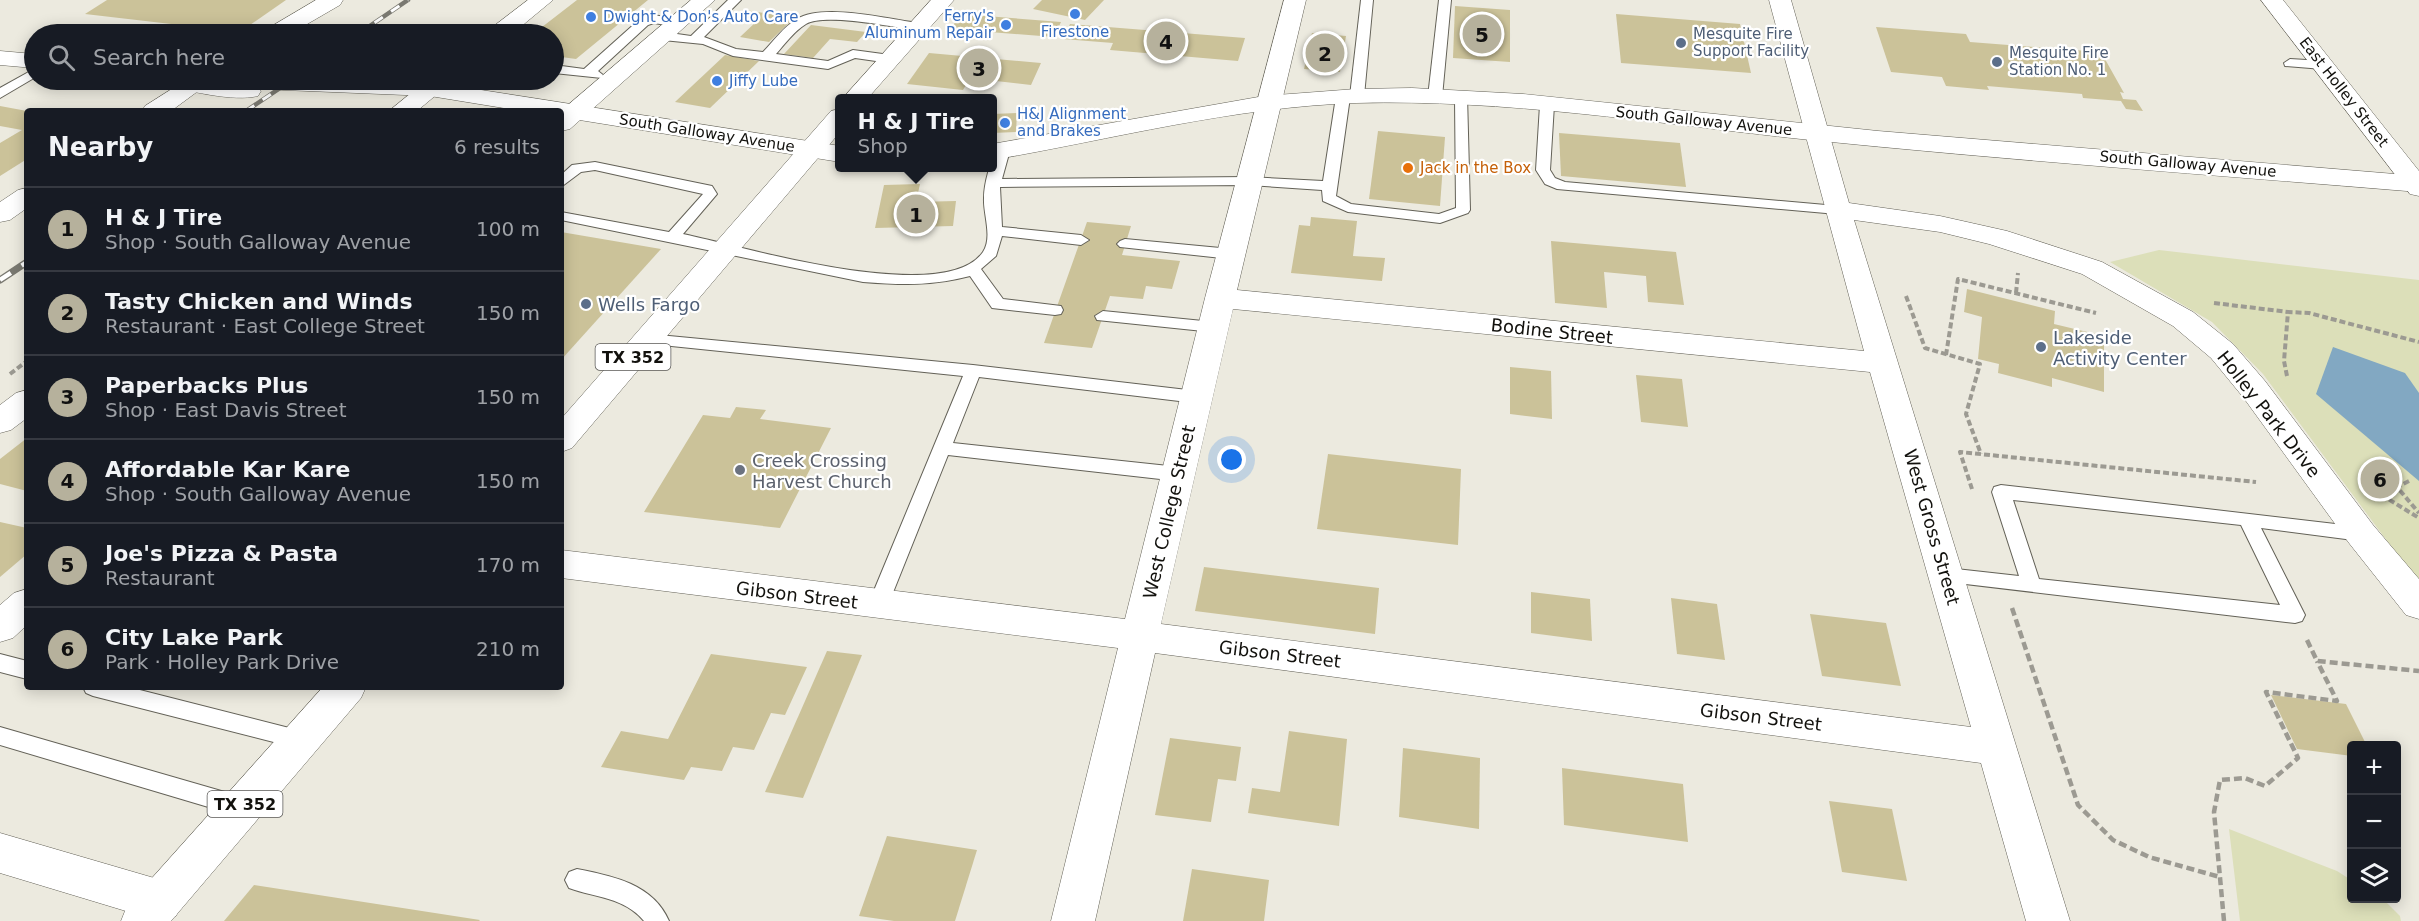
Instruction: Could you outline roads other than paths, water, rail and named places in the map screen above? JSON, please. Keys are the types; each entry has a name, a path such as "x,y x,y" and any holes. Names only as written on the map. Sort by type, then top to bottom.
{"street":[{"path":"292,24 332,0"},
{"path":"511,24 542,0"},
{"path":"567,118 704,0"},
{"path":"859,94 943,0"},
{"name":"West College Street","path":"1073,921 1230,254 1295,0"},
{"name":"West Gross Street","path":"1780,0 1818,132 1837,210 2048,921"},
{"name":"East Holley Street","path":"2272,0 2418,185"},
{"path":"0,58 24,60"},
{"path":"159,108 190,90"},
{"path":"247,90 397,98 419,90"},
{"path":"405,108 428,90"},
{"name":"South Galloway Avenue","path":"459,90 528,108"},
{"name":"South Galloway Avenue","path":"998,151 1067,140 1168,118 1268,104 1350,96 1435,97 1547,105 1818,132 2418,185"},
{"name":"South Galloway Avenue","path":"567,118 835,153"},
{"name":"TX 352","path":"564,437 835,122"},
{"path":"0,214 24,198"},
{"name":"Holley Park Drive","path":"1837,210 1940,224 1997,237 2092,268 2177,316 2222,351 2254,389 2361,534 2419,605"},
{"name":"Bodine Street","path":"1216,313 1884,363"},
{"path":"0,422 24,403"},
{"name":"Gibson Street","path":"564,564 1139,636 1998,748"},
{"path":"0,627 24,606"},
{"name":"TX 352","path":"152,911 344,690"},
{"path":"0,853 152,911"}],"lane":[{"path":"694,40 735,0"},
{"path":"1367,0 1350,96 1328,198 1348,208 1440,219 1462,210 1462,98"},
{"path":"1435,97 1445,0"},
{"path":"767,56 801,21 811,17 830,16 918,27"},
{"path":"587,74 644,22 653,19 694,40 733,52 828,65 853,54 890,59"},
{"path":"2290,63 2323,65"},
{"path":"564,71 614,78"},
{"path":"0,94 24,79"},
{"path":"1547,105 1543,170 1551,181 1562,186 1837,210"},
{"path":"564,180 577,168 595,166 707,189 710,194 673,237"},
{"path":"564,217 726,248 829,272 897,281 938,279 974,270 989,254 996,231 991,197 996,172"},
{"path":"995,183 1249,180 1329,186"},
{"path":"996,231 1081,240"},
{"path":"1125,244 1230,254"},
{"path":"974,270 998,304 1055,310"},
{"path":"1103,316 1216,313"},
{"path":"648,339 973,371 1196,397"},
{"path":"878,605 973,371"},
{"path":"942,448 1178,474"},
{"path":"2032,586 2001,492 2361,534"},
{"path":"1947,576 2295,615 2247,519"},
{"path":"0,663 24,669"},
{"path":"105,690 301,740"},
{"path":"0,736 242,807"},
{"path":"577,880 615,888 651,908 657,921"}],"water":[{"path":"2333,347 2405,373 2419,393 2419,481 2316,394"}],"railway":[{"path":"373,24 408,0"},
{"path":"250,108 277,90"},
{"path":"0,280 24,264"}],"place":[{"name":"Firestone","path":"1075,14"},
{"name":"Dwight & Don's Auto Care","path":"591,17"},
{"name":"Ferry's Aluminum Repair","path":"1006,25"},
{"name":"Joe's Pizza & Pasta","path":"1482,34"},
{"name":"Affordable Kar Kare","path":"1166,41"},
{"name":"Mesquite Fire Support Facility","path":"1681,43"},
{"name":"Tasty Chicken and Winds","path":"1325,53"},
{"name":"Mesquite Fire Station No. 1","path":"1997,62"},
{"name":"Paperbacks Plus","path":"979,68"},
{"name":"Jiffy Lube","path":"717,81"},
{"name":"H&J Alignment and Brakes","path":"1005,123"},
{"name":"Jack in the Box","path":"1408,168"},
{"name":"H & J Tire","path":"916,214"},
{"name":"Wells Fargo","path":"586,304"},
{"name":"Lakeside Activity Center","path":"2041,347"},
{"name":"Creek Crossing Harvest Church","path":"740,470"},
{"name":"City Lake Park","path":"2380,479"}]}
